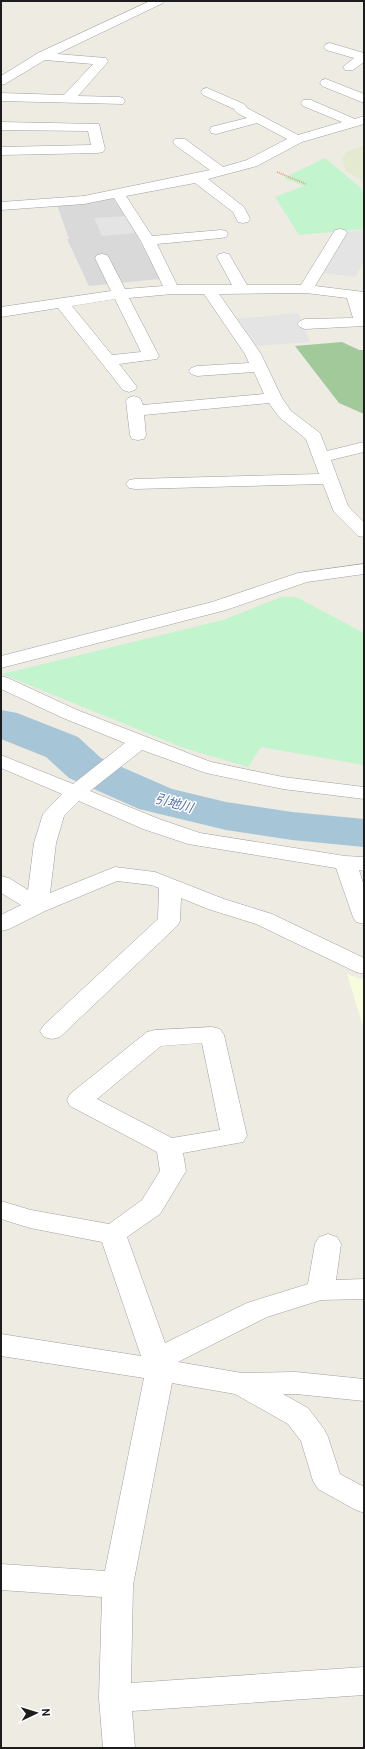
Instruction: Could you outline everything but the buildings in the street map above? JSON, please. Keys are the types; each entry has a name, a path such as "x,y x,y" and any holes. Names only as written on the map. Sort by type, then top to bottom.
{"street":[{"path":"1,81 42,56 159,1"},
{"path":"341,48 362,57 349,67"},
{"path":"42,56 102,61 68,99"},
{"path":"334,64 364,70"},
{"path":"326,83 364,99"},
{"path":"207,92 240,107 241,110 297,139"},
{"path":"1,97 119,101"},
{"path":"307,103 328,112 359,121"},
{"path":"328,112 342,108"},
{"path":"216,130 258,118"},
{"path":"1,206 84,200 198,178 252,163 297,139 359,121"},
{"path":"1,126 94,127 98,149 1,152"},
{"path":"180,142 220,172"},
{"path":"198,178 249,218 226,220"},
{"path":"118,194 148,241 172,290"},
{"path":"234,205 250,203"},
{"path":"306,289 340,233"},
{"path":"148,241 221,234"},
{"path":"102,258 151,356 108,360"},
{"path":"224,258 241,288"},
{"path":"1,312 120,294 172,290 241,288 306,289 359,295 362,322 305,324"},
{"path":"209,289 218,306 253,354 274,398 285,414 314,437 340,508 364,532"},
{"path":"62,303 108,360 133,399 138,435"},
{"path":"197,371 259,367"},
{"path":"133,399 274,398"},
{"path":"322,457 364,447"},
{"path":"135,484 330,479"},
{"path":"1,662 219,606 304,577 364,569"},
{"path":"1,682 136,745 206,767 283,783 364,793"},
{"path":"37,906 45,843 54,814 79,791 136,745"},
{"path":"1,761 79,791 151,824 196,839 355,864 364,917"},
{"path":"1,924 37,906 115,874 155,879 216,904 264,919 364,967"},
{"path":"1,882 37,906"},
{"path":"52,1031 170,921 170,885"},
{"path":"212,1035 234,1136 169,1147 79,1100 155,1038 212,1035"},
{"path":"1,1210 30,1219 113,1234 151,1207 173,1171 169,1147"},
{"path":"113,1234 160,1370"},
{"path":"321,1290 328,1244"},
{"path":"119,1748 115,1698 118,1585 160,1370 168,1354 257,1310 321,1290 364,1289"},
{"path":"1,1345 241,1384 296,1383 364,1390"},
{"path":"241,1384 298,1416 314,1437 328,1481 364,1501"},
{"path":"1,1577 118,1585"},
{"path":"115,1698 364,1681"}],"path":[{"path":"252,163 306,184"}],"shaded area":[{"path":"364,146 364,187 360,179 346,171 342,159 346,152"},
{"path":"325,158 360,187 364,195 364,229 299,235 275,197 304,186 284,178"},
{"path":"113,198 137,234 160,279 89,286 67,239 69,239 57,205"},
{"path":"127,216 136,233 102,236 94,218"},
{"path":"364,230 364,262 355,277 324,273 345,232"},
{"path":"298,313 310,342 253,346 234,319"},
{"path":"281,597 296,597 364,633 364,765 261,747 248,767 184,748 2,674 223,620"},
{"path":"347,974 364,980 364,1030"}],"green space":[{"path":"342,342 359,350 364,350 364,414 339,403 295,346"}],"waterway":[{"name":"引地川","path":"1,723 62,747 85,768 156,799 226,816 292,826 364,833"}]}
